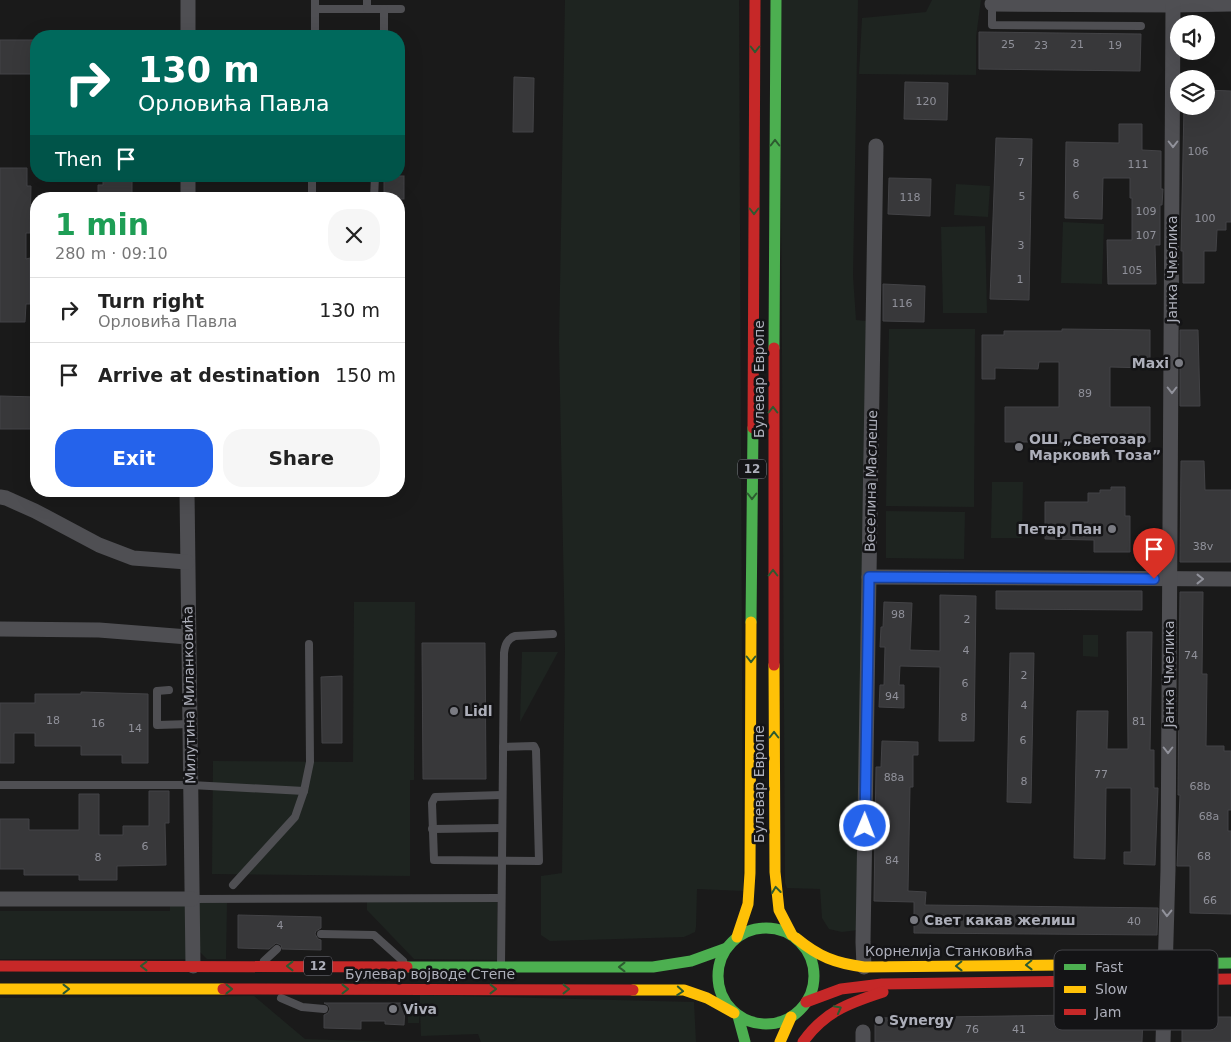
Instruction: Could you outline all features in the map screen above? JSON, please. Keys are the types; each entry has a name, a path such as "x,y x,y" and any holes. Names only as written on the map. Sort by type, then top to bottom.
{"main road":[{"name":"Булевар Европе","path":"738,937 748,904 750,873 755,0"},
{"name":"Булевар Европе","path":"776,0 773,558 775,872 779,910 794,937"},
{"name":"12","path":"764,928 779,930 794,937 808,952 813,968 813,986 806,1002 791,1017 778,1023 764,1025 750,1022 736,1014 724,1001 718,986 719,962 726,948 738,937 750,930 764,928"},
{"name":"Корнелија Станковића","path":"794,937 816,954 830,961 864,967 1054,965"},
{"name":"Булевар војводе Степе","path":"0,966 670,966 697,960 726,948"},
{"name":"Корнелија Станковића","path":"1218,963 1231,963"},
{"path":"1218,979 1231,979"},
{"path":"806,1002 841,989 882,984 1054,982"},
{"path":"803,1042 823,1018 842,1007 913,983"},
{"name":"Булевар војводе Степе","path":"0,989 261,989 380,992 684,990 707,998 736,1014"},
{"path":"736,1014 745,1042"},
{"path":"780,1042 791,1017"}],"street":[{"path":"188,0 188,30"},
{"path":"992,4 1231,4"},
{"name":"Јанка Чмелика","path":"1166,950 1173,5"},
{"name":"Веселина Маслеше","path":"864,967 863,932 876,146"},
{"path":"0,497 35,511 99,545 133,558 187,562"},
{"name":"Милутина Миланковића","path":"187,497 193,966"},
{"path":"869,577 1231,579"},
{"path":"0,629 99,630 188,637"},
{"path":"0,899 192,899"}],"lane":[{"path":"315,0 315,30"},
{"path":"367,0 367,9"},
{"path":"992,4 992,25 1141,26"},
{"path":"315,9 401,9"},
{"path":"384,9 384,30"},
{"path":"501,967 504,653 507,641 514,636 553,634"},
{"path":"233,885 295,817 304,791 310,762 309,644"},
{"path":"169,690 157,691 157,725 190,724"},
{"path":"502,795 435,797 432,803 434,860 539,860 536,750 534,746 530,745 503,747"},
{"path":"0,785 191,785 304,791"},
{"path":"432,829 502,828"},
{"path":"192,899 501,898"},
{"path":"321,934 374,935 408,966"},
{"path":"259,966 277,949"},
{"path":"261,989 302,1007 324,1009"}],"shaded area":[{"path":"565,0 739,0 743,891 697,889 695,932 684,937 550,941 541,935 541,876 562,873 565,648 559,343"},
{"path":"780,0 858,0 853,276 856,320 866,321 858,930 842,932 829,929 822,918 820,889 787,888 785,883"},
{"path":"932,0 981,0 976,37 976,75 859,74 862,18 926,12"},
{"path":"956,184 990,186 988,217 954,215"},
{"path":"1063,222 1104,224 1102,284 1061,283"},
{"path":"985,226 987,313 943,313 941,227"},
{"path":"889,329 975,329 974,507 886,506"},
{"path":"992,482 1023,482 1022,538 991,538"},
{"path":"886,511 965,512 964,559 886,558"},
{"path":"354,602 415,602 414,780 410,780 410,876 212,874 213,761 353,762"},
{"path":"1083,635 1098,635 1098,657 1083,656"},
{"path":"522,652 558,652 520,722"},
{"path":"367,902 497,902 498,960 414,959 367,910"},
{"path":"170,903 188,903 188,959 0,959 0,911 170,911"},
{"path":"197,903 227,903 226,959 207,959 198,950"},
{"path":"420,995 694,1002 696,1042 481,1042 478,1034 421,1036 420,1009 419,1023 408,1023 408,1007 420,1008"},
{"path":"254,996 305,1039 393,1042 0,1042 0,998"}],"building":[{"path":"979,32 1141,34 1140,71 979,69"},
{"path":"0,40 30,40 30,74 0,74"},
{"path":"514,77 534,78 533,132 513,132"},
{"path":"905,82 948,83 947,120 904,119"},
{"path":"1215,90 1231,91 1231,222 1226,222 1226,230 1217,230 1216,251 1204,251 1204,283 1183,283 1183,251 1181,251 1184,115 1215,115"},
{"path":"1119,124 1142,124 1142,150 1161,151 1161,189 1163,189 1162,205 1160,205 1160,245 1155,245 1156,284 1108,284 1107,240 1132,240 1130,178 1103,178 1102,219 1065,218 1066,142 1119,143"},
{"path":"996,138 1032,139 1029,300 990,299"},
{"path":"0,168 27,168 27,186 31,186 30,233 26,233 26,259 30,258 30,304 26,304 25,322 0,322"},
{"path":"889,178 931,179 930,216 888,214"},
{"path":"103,182 132,182 132,192 98,192 98,185 103,185"},
{"path":"384,182 404,182 404,192 384,192"},
{"path":"883,284 925,286 924,322 883,321"},
{"path":"1062,329 1150,330 1150,368 1110,367 1110,407 1150,407 1150,442 1005,442 1005,407 1059,407 1059,362 1039,362 1038,369 995,368 995,379 982,379 982,335 1004,335 1004,331 1062,331"},
{"path":"1180,330 1198,330 1200,406 1180,406"},
{"path":"0,396 30,397 30,429 0,429"},
{"path":"1181,461 1204,461 1205,490 1231,490 1231,562 1180,562"},
{"name":"Петар Пан","path":"1111,487 1125,487 1125,516 1130,516 1130,552 1094,552 1094,540 1045,539 1045,502 1088,502 1088,493 1100,493 1100,490 1111,490"},
{"path":"996,591 1142,591 1142,610 996,609"},
{"path":"1180,592 1203,592 1202,674 1207,674 1206,746 1224,746 1224,751 1231,751 1231,810 1228,810 1228,831 1231,831 1231,914 1190,913 1190,866 1177,866 1180,795 1178,795"},
{"path":"940,595 976,596 974,741 939,741 940,667 900,666 899,685 904,685 904,708 879,707 880,685 884,685 885,647 880,647 884,602 912,603 910,650 940,651"},
{"path":"1127,632 1152,632 1150,750 1154,750 1154,788 1158,788 1155,865 1124,864 1124,852 1131,852 1131,788 1106,788 1105,859 1074,858 1077,711 1108,711 1107,749 1128,749"},
{"name":"Lidl","path":"422,643 485,643 486,779 423,779"},
{"path":"1010,653 1034,653 1031,803 1007,802"},
{"path":"342,676 342,743 322,743 321,677"},
{"path":"81,692 148,694 148,763 122,763 122,755 81,755 81,746 35,746 35,733 14,733 14,763 0,763 0,703 35,703 35,694 81,694"},
{"path":"882,741 918,742 918,755 913,755 913,787 910,787 908,891 926,892 925,905 1158,908 1157,935 914,933 914,902 874,901 876,767 881,767"},
{"path":"149,791 169,791 169,823 165,823 166,865 117,866 117,880 79,880 79,875 24,875 24,869 0,869 0,819 29,819 29,830 79,830 79,794 99,794 99,835 123,835 123,826 149,826"},
{"path":"238,915 321,917 321,928 315,934 321,940 321,950 282,949 281,945 276,943 269,949 238,948"},
{"path":"324,1003 405,1003 404,1025 385,1024 385,1021 361,1021 361,1029 324,1028 324,1015 330,1009"},
{"path":"1054,1015 1054,1030 1142,1030 1142,1042 875,1042 875,1018"},
{"path":"1218,1017 1231,1017 1231,1042 1182,1042 1182,1030 1218,1030"}],"traffic: fast":[{"path":"774,348 776,0"},
{"path":"751,622 753,428"},
{"path":"766,928 784,931 800,942 811,958 814,976 811,994 800,1010 784,1021 766,1024 748,1021 732,1010 721,994 718,976 721,958 732,942 748,931 766,928"},
{"path":"407,967 653,967 691,961 727,948"},
{"path":"1218,963 1231,963"},
{"path":"738,1016 745,1042"}],"traffic: slow":[{"path":"737,937 748,904 750,873 751,622"},
{"path":"774,665 775,872 779,910 792,935"},
{"path":"796,938 812,950 828,958 864,967 1054,965"},
{"path":"0,989 223,989"},
{"path":"633,990 684,990 707,998 734,1013"},
{"path":"780,1042 791,1017"}],"traffic: jam":[{"path":"753,428 755,0"},
{"path":"774,348 774,665"},
{"path":"0,966 407,967"},
{"path":"1218,979 1231,979"},
{"path":"806,1002 841,989 882,984 1054,982"},
{"path":"223,989 633,990"},
{"path":"803,1042 820,1023 838,1010 883,992"}],"place":[{"name":"Maxi","path":"1179,363"},
{"name":"ОШ „Светозар Марковић Тоза”","path":"1019,447"},
{"name":"Петар Пан","path":"1112,529"},
{"name":"Lidl","path":"454,711"},
{"name":"Свет какав желиш","path":"914,920"},
{"name":"Viva","path":"393,1009"},
{"name":"Synergy","path":"879,1020"}],"route":[{"path":"865,826 869,577 1154,579"}]}
